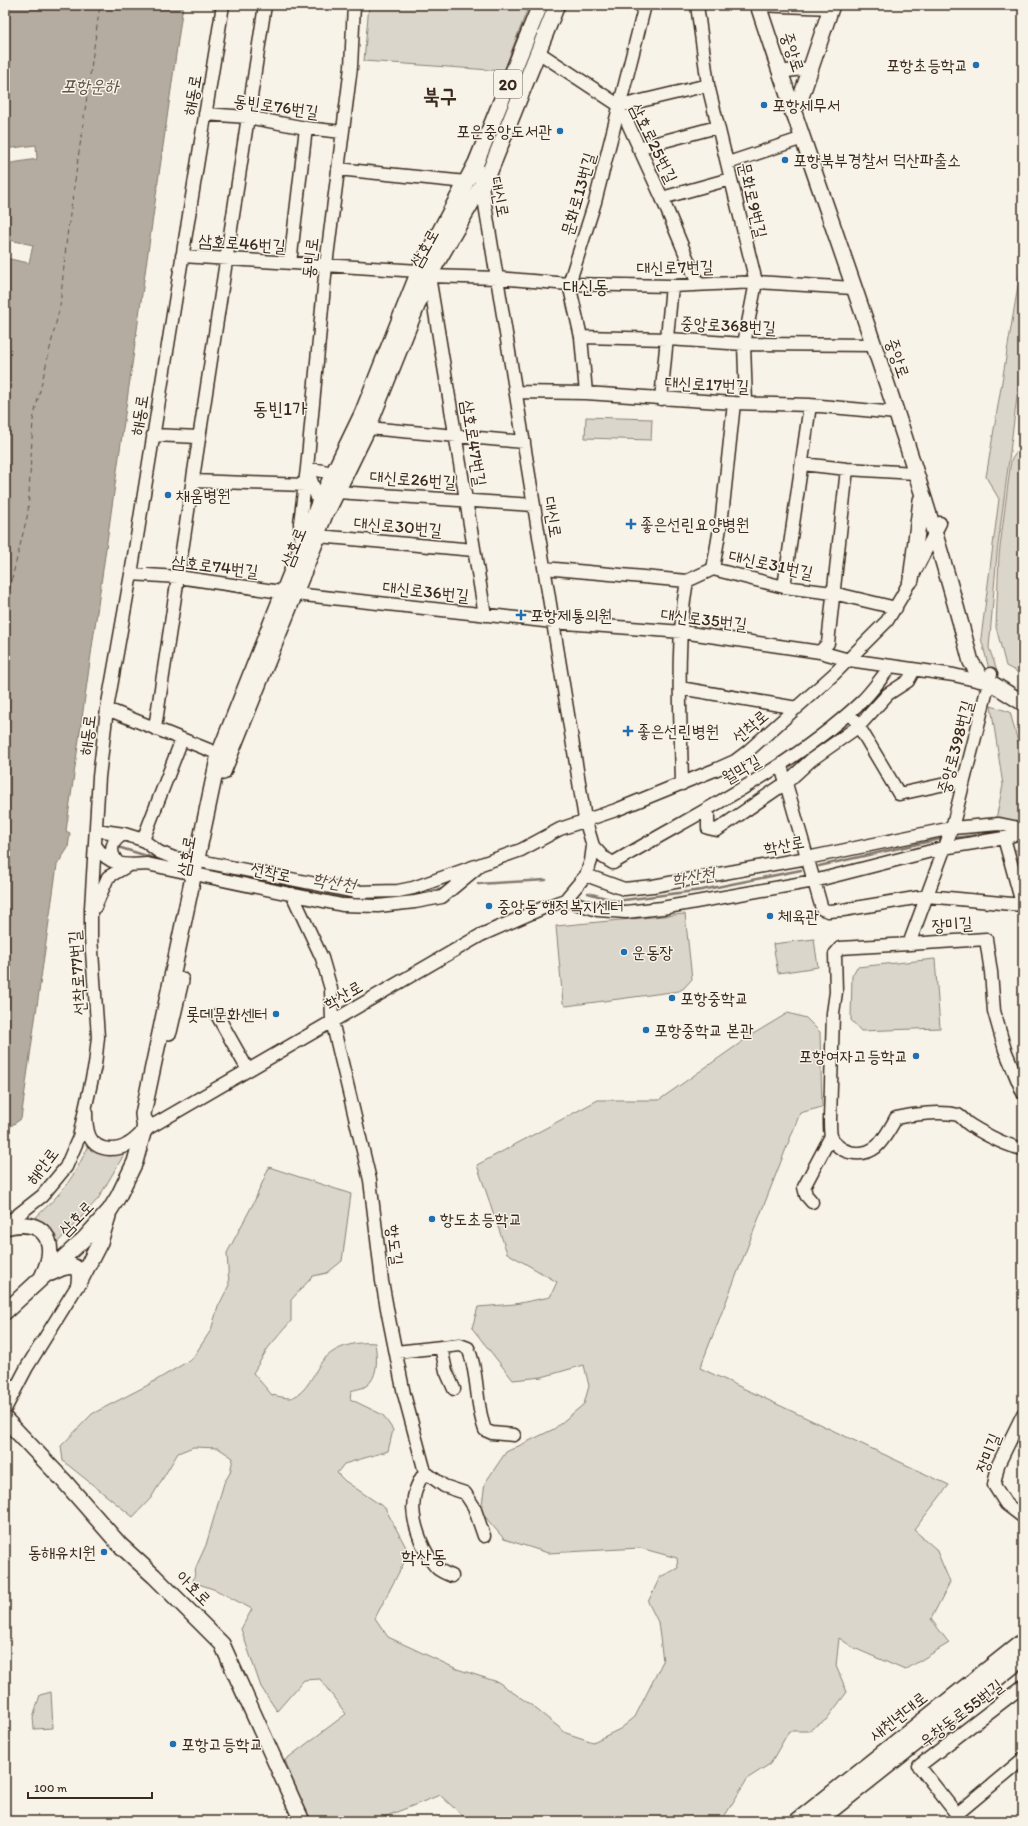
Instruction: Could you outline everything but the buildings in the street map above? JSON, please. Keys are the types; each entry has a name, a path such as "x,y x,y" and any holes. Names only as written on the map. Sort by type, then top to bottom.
{"main road":[{"name":"삼호로","path":"200,868 208,841 224,766 289,593 302,548 324,505 333,473 362,414 424,274 476,163 540,5"},
{"name":"삼호로","path":"324,505 337,492 368,428 424,274 482,186 490,171 557,5"},
{"name":"중앙로","path":"761,5 774,45 787,71 803,138 915,473 937,528"},
{"name":"중앙로","path":"761,5 937,528 976,657 991,679 1023,702"},
{"path":"796,107 811,68 831,7"},
{"path":"911,580 918,535 922,493"},
{"name":"삼호로","path":"5,1312 85,1238 110,1210 118,1198 135,1162 145,1130 155,1079 175,1011 219,754 289,593 318,536"},
{"name":"중앙로","path":"991,679 1023,692"},
{"path":"79,1283 100,1242 110,1210"},
{"path":"5,1226 15,1224 27,1225 35,1227 46,1234 49,1240 50,1254 40,1280"},
{"path":"40,1280 62,1268 72,1266 79,1271 79,1283"},
{"name":"아호로","path":"5,1419 64,1481 120,1545 154,1576 222,1644 302,1821"},
{"name":"새천년대로","path":"797,1821 1023,1641"},
{"name":"새천년대로","path":"818,1821 1023,1658"}],"street":[{"name":"해동로","path":"96,830 98,777 107,709 131,574 223,5"},
{"path":"155,728 265,5"},
{"name":"동빈로","path":"324,505 307,468 326,265 351,67 354,5"},
{"name":"문화로13번길","path":"569,284 595,202 645,5"},
{"name":"문화로9번길","path":"697,5 708,85 717,128 728,164 730,179 756,282 744,344 740,403 713,569"},
{"path":"761,5 831,7"},
{"name":"삼호로25번길","path":"538,52 620,106 662,198 698,284"},
{"path":"787,71 811,68"},
{"path":"620,106 708,85"},
{"name":"동빈로76번길","path":"205,114 247,117 306,128 342,132"},
{"path":"290,263 306,128"},
{"path":"638,148 717,128"},
{"path":"728,164 803,138"},
{"name":"대신로","path":"476,163 482,186 586,819 593,846 591,861 586,875"},
{"path":"338,169 466,182"},
{"path":"662,198 730,179"},
{"name":"삼호로46번길","path":"182,256 497,278"},
{"name":"삼호로47번길","path":"424,274 455,436 485,615"},
{"name":"대신로7번길","path":"497,278 569,284 672,286 756,282 853,288"},
{"path":"569,284 581,337 586,393"},
{"path":"661,399 672,286"},
{"name":"중앙로368번길","path":"581,337 668,339 744,344 873,345"},
{"name":"대신로17번길","path":"516,392 586,393 661,399 810,405 896,413"},
{"path":"784,587 810,405"},
{"path":"368,428 524,442"},
{"path":"153,435 199,437"},
{"path":"802,464 915,473"},
{"path":"302,548 300,523 307,468 333,473"},
{"path":"820,652 828,642 847,468"},
{"path":"193,481 305,486"},
{"name":"대신로26번길","path":"337,492 534,505"},
{"name":"삼호로","path":"318,536 324,505"},
{"name":"선착로","path":"124,864 147,864 200,868 356,892 398,891 412,888 442,876 483,864 521,850 560,829 616,810 682,784 734,761 797,708 849,660 887,621 896,608 937,528"},
{"name":"대신로30번길","path":"318,536 474,550"},
{"name":"대신로31번길","path":"544,568 687,581 713,569 784,587 833,594 896,608"},
{"name":"삼호로74번길","path":"131,574 178,577 289,593"},
{"path":"682,784 680,688 682,606 687,581"},
{"name":"대신로36번길","path":"289,593 553,622"},
{"name":"대신로35번길","path":"553,622 682,632 820,652 849,660 890,667 991,679"},
{"name":"월막길","path":"593,846 603,857 613,863 708,809 765,773 781,766 850,712 863,700 890,667"},
{"path":"708,809 708,828 717,830 787,782 811,760 859,726 888,694 908,681 914,670"},
{"name":"중앙로398번길","path":"952,828 991,679"},
{"path":"680,688 797,708"},
{"path":"107,709 219,754"},
{"path":"850,712 899,794 964,780"},
{"path":"143,840 182,739"},
{"path":"781,766 787,782 822,909 828,911 843,910 927,896 1023,906 1004,838"},
{"name":"학산로","path":"86,1112 86,1128 89,1137 97,1146 104,1149 113,1149 127,1145 145,1130 481,935 565,900 586,875 624,889 653,886 807,858 952,828 1000,824 1023,829"},
{"name":"장미길","path":"952,828 943,848 909,944 986,939 991,972 994,1010 1005,1050 1023,1092"},
{"name":"선착로","path":"96,830 124,834 143,840 159,852 200,868 292,894 342,905 378,906 442,897 483,864"},
{"name":"선착로77번길","path":"86,1112 98,1037 91,920 96,830"},
{"path":"565,900 598,910 626,912 718,899 814,881 943,848 1004,838 1023,832"},
{"path":"124,834 117,838 112,849 112,854 124,864"},
{"path":"95,845 107,860 124,864"},
{"path":"91,920 108,877 124,864"},
{"name":"항도길","path":"292,894 322,958 331,989 332,1021 370,1180 382,1281 404,1394 425,1472"},
{"path":"909,944 840,948 835,954 836,992 833,1013 830,1120 831,1136 838,1146 850,1153 858,1154 867,1152 877,1146 896,1118 917,1114 948,1114 960,1116 967,1123 981,1132 1023,1149"},
{"path":"217,1015 248,1070"},
{"name":"해안로","path":"5,1226 42,1196 59,1177 76,1147 86,1112"},
{"path":"812,1202 806,1196 804,1187 831,1136"},
{"path":"5,1409 27,1367 79,1283"},
{"path":"396,1352 460,1345 468,1348 472,1362 481,1418 485,1430 492,1433 514,1435"},
{"path":"441,1347 446,1371 454,1389"},
{"name":"장미길","path":"1023,1414 998,1465 994,1485 1006,1504 1023,1517"},
{"path":"452,1576 437,1568 429,1557 416,1530 413,1500 418,1482 425,1472 444,1486 465,1493 474,1507 484,1536"},
{"name":"우창동로55번길","path":"959,1817 919,1766 1023,1686"},
{"path":"959,1817 1023,1759"}],"shaded area":[{"path":"369,5 529,5 504,71 364,61"},
{"path":"1023,256 1023,350 997,553 989,648 998,673 989,669 981,638 999,499 986,477"},
{"path":"586,417 652,419 651,440 585,438"},
{"path":"1023,444 1023,675 1006,666 996,627 999,555 1011,460"},
{"path":"991,706 1010,712 1023,761 1023,829 995,824 1003,785"},
{"path":"1009,850 1023,850 1023,886"},
{"name":"운동장","path":"685,914 692,979 684,988 679,991 566,1006 563,1003 556,926"},
{"path":"814,939 818,967 778,973 773,944"},
{"path":"935,959 940,1028 861,1031 851,1020 852,976 857,967"},
{"path":"788,1013 806,1018 820,1032 822,1107 800,1113 700,1368 949,1485 914,1530 936,1549 950,1582 931,1619 949,1643 905,1670 854,1648 839,1638 836,1666 847,1692 826,1720 808,1731 789,1731 770,1764 748,1778 720,1821 468,1821 440,1795 374,1821 308,1821 285,1760 346,1714 320,1679 304,1680 277,1711 261,1687 241,1629 252,1609 216,1590 193,1582 196,1567 206,1545 224,1483 230,1473 233,1458 218,1448 193,1447 178,1453 151,1498 133,1517 63,1461 61,1446 92,1414 148,1385 192,1359 211,1330 218,1307 229,1285 227,1253 254,1202 269,1167 351,1194 342,1261 327,1273 313,1276 291,1300 291,1321 268,1348 253,1373 272,1395 290,1398 300,1393 304,1389 320,1364 337,1349 352,1344 375,1343 376,1366 373,1377 363,1388 351,1391 350,1399 383,1415 393,1430 388,1451 344,1464 337,1473 345,1481 385,1508 409,1553 375,1618 388,1637 457,1669 498,1682 531,1705 566,1733 593,1742 620,1729 635,1717 663,1661 658,1622 648,1602 660,1577 678,1568 677,1558 640,1548 548,1553 504,1539 481,1512 485,1483 506,1452 554,1429 584,1404 589,1386 584,1365 542,1377 513,1380 472,1328 478,1307 515,1304 550,1297 557,1282 507,1253 477,1165 598,1100 659,1100 753,1034"},
{"path":"88,1145 126,1151 98,1199 57,1243 35,1223 36,1217 67,1184"},
{"path":"51,1692 53,1728 34,1729 33,1717 40,1695"}],"water":[{"name":"포항운하","path":"5,5 183,5 66,831 70,833 68,848 57,865 21,1119 5,1130 5,258 29,263 33,245 5,239 5,164 37,159 36,145 5,149"}],"waterway":[{"path":"954,838 1007,831"},
{"name":"학산천","path":"819,866 940,839"},
{"name":"학산천","path":"121,848 170,863"},
{"name":"학산천","path":"588,893 616,901 702,890 801,870"},
{"name":"학산천","path":"221,873 286,888 331,896 375,899 396,897"},
{"name":"학산천","path":"478,884 546,880"},
{"name":"학산천","path":"412,894 443,889"}],"ferry route":[{"path":"5,607 28,513 33,420 60,306 67,236 100,5"}],"place":[{"name":"포항초등학교","path":"976,65"},
{"name":"포항세무서","path":"764,105"},
{"name":"포은중앙도서관","path":"560,131"},
{"name":"포항북부경찰서 덕산파출소","path":"785,160"},
{"name":"채움병원","path":"168,495"},
{"name":"좋은선린요양병원","path":"631,524"},
{"name":"포항제통의원","path":"521,615"},
{"name":"좋은선린병원","path":"628,731"},
{"name":"중앙동 행정복지센터","path":"489,906"},
{"name":"체육관","path":"770,916"},
{"name":"운동장","path":"624,952"},
{"name":"포항중학교","path":"672,998"},
{"name":"롯데문화센터","path":"276,1014"},
{"name":"포항중학교 본관","path":"646,1030"},
{"name":"포항여자고등학교","path":"916,1056"},
{"name":"항도초등학교","path":"432,1219"},
{"name":"동해유치원","path":"104,1552"},
{"name":"포항고등학교","path":"173,1744"}],"district":[{"name":"북구","path":"440,96"},
{"name":"대신동","path":"586,286"},
{"name":"동빈1가","path":"280,408"},
{"name":"학산동","path":"424,1556"}]}
